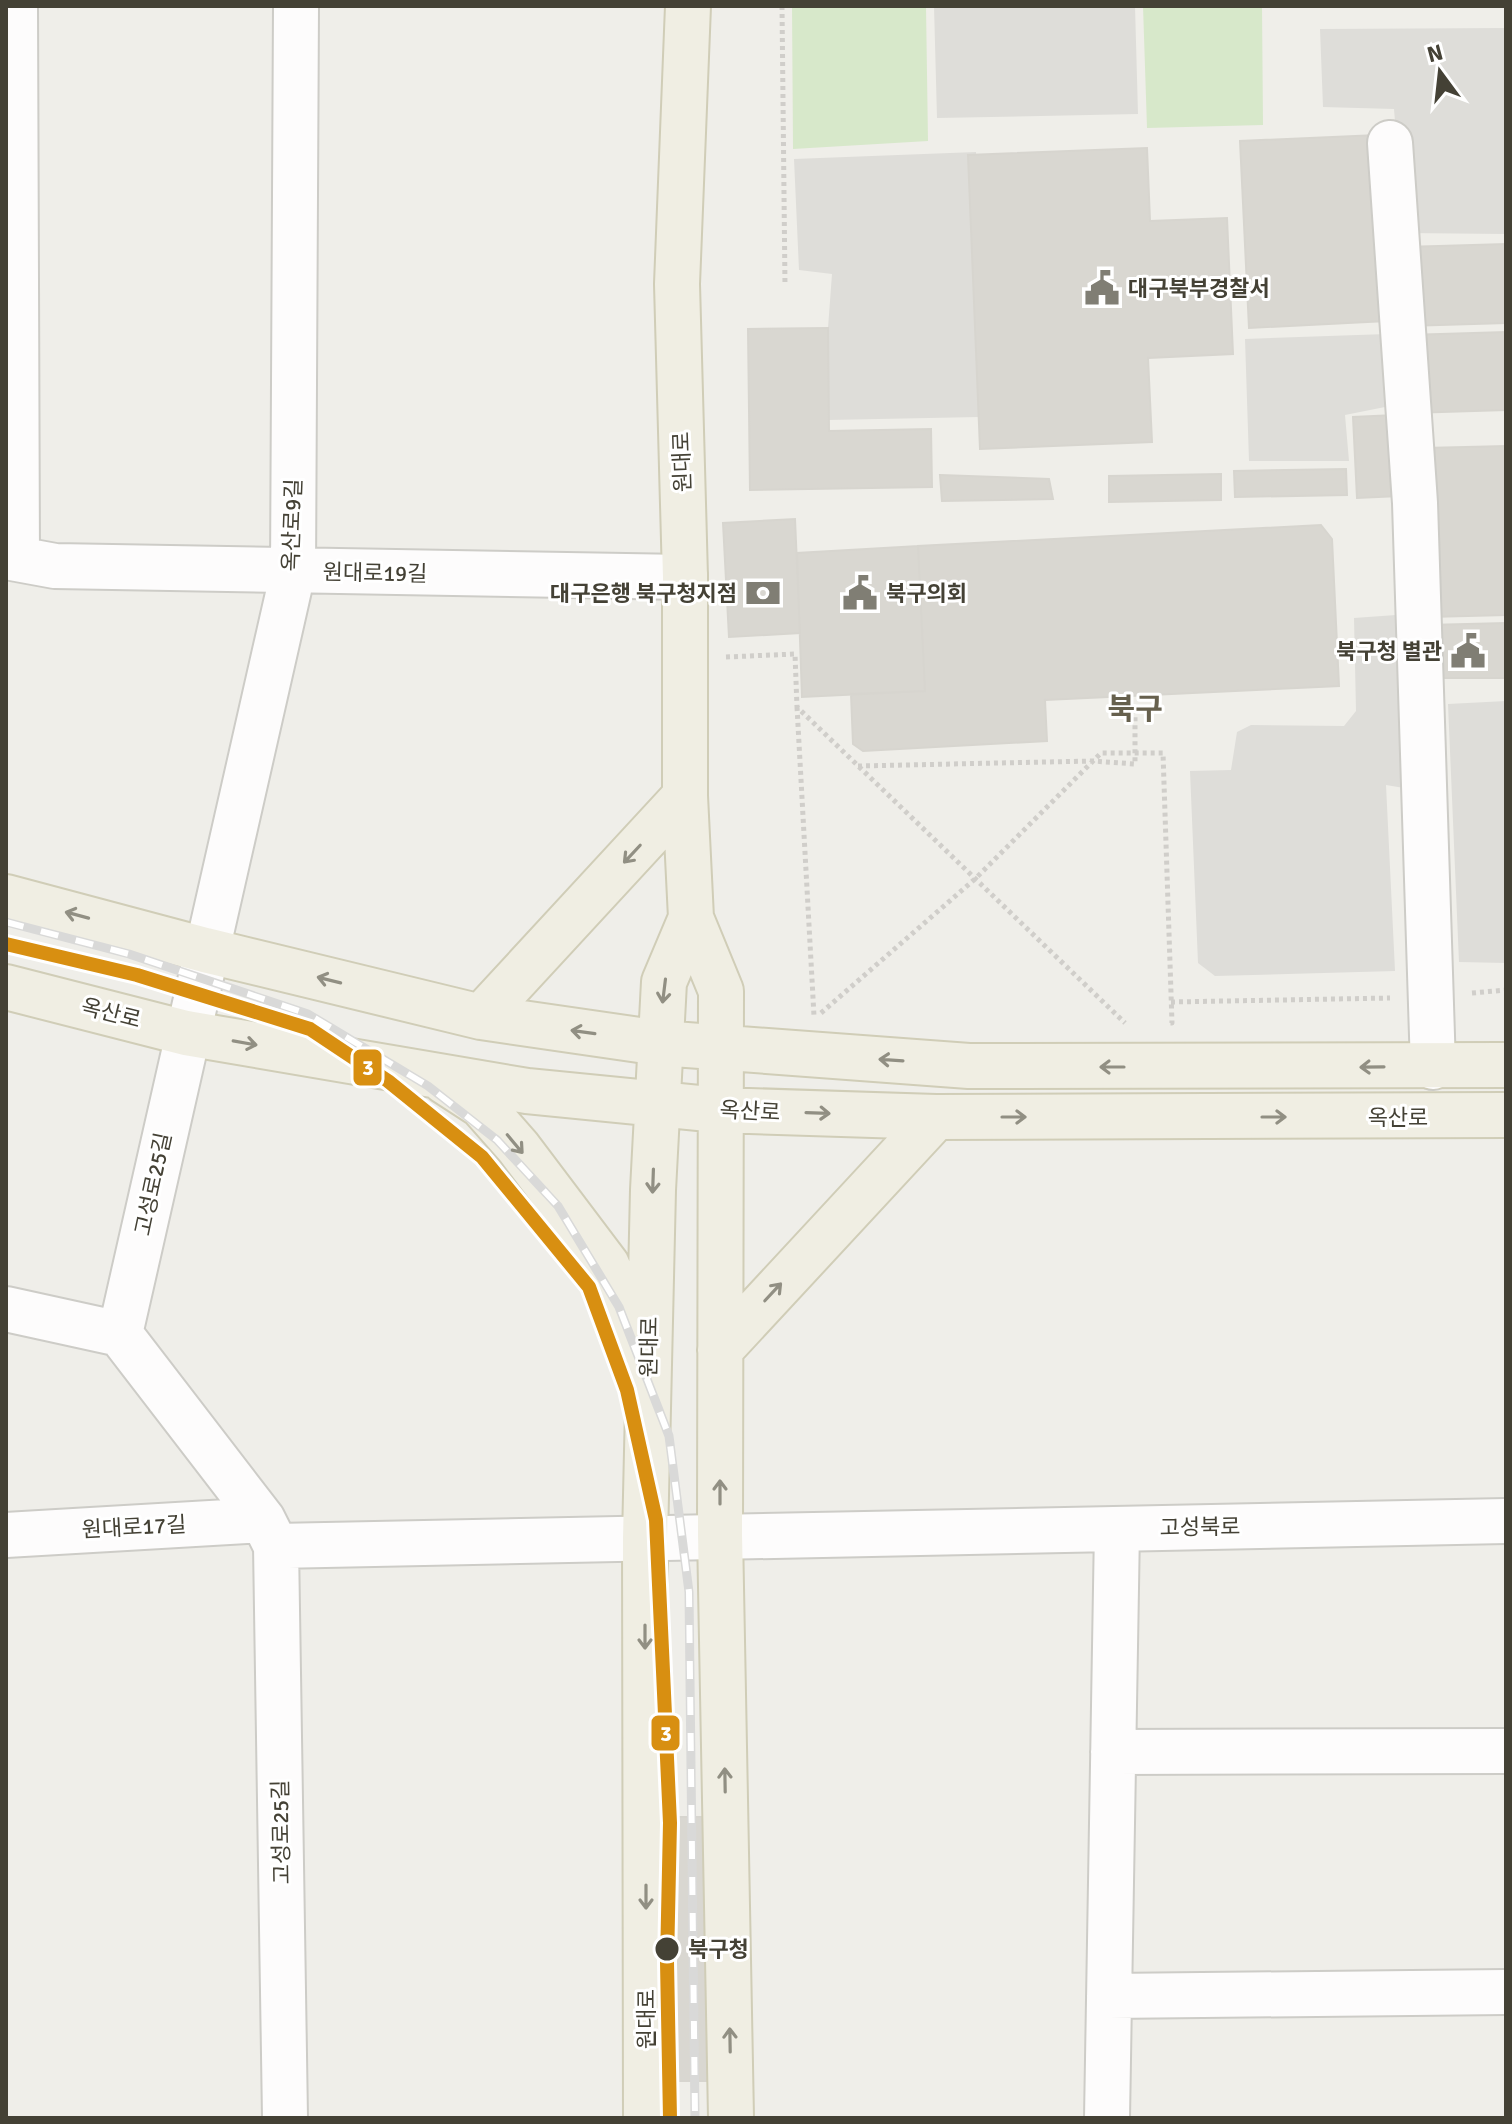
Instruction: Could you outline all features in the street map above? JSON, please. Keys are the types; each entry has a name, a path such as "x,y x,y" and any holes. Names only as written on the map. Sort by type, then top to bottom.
{"main road":[{"name":"원대로","path":"688,6 677,284 685,577 685,796 691,918 721,991 720,1534 731,2118"},
{"path":"481,1017 685,796"},
{"path":"6,897 205,950 481,1017 660,1043 983,1066 1506,1065"},
{"name":"원대로","path":"646,2118 645,1539 656,1103 664,982 691,918"},
{"name":"옥산로","path":"6,987 186,1033 435,1076 527,1091 719,1110 936,1117 1506,1115"},
{"path":"435,1076 481,1105 518,1147 607,1265 649,1363"},
{"path":"720,1350 936,1117"}],"street":[{"name":"원대로19길","path":"15,6 12,558 55,566 685,577"},
{"name":"옥산로9길","path":"186,1033 293,572 296,6"},
{"path":"1390,143 1415,503 1433,1067"},
{"name":"고성로25길","path":"120,1334 186,1033"},
{"path":"6,1309 120,1334 269,1533 645,1539"},
{"name":"고성북로","path":"645,1539 720,1534 1506,1521"},
{"path":"1107,2118 1117,1529"},
{"name":"고성로25길","path":"269,1533 285,2118"},
{"name":"원대로17길","path":"6,1535 269,1533"},
{"path":"1113,1752 1506,1751"},
{"path":"1109,1996 1506,1992"}],"path":[{"path":"782,6 785,286"},
{"path":"685,659 795,654 815,1019"},
{"path":"797,707 1125,1024"},
{"path":"857,766 1093,761 1135,764 1135,709"},
{"path":"815,1019 975,879 1101,753 1163,753 1172,1023 1156,1023"},
{"path":"1171,1002 1431,996 1506,990"},
{"path":"815,1019 830,1019"},
{"path":"1109,1024 1140,1023"}],"green space":[{"path":"792,6 926,6 928,141 793,149"},
{"path":"1143,6 1262,6 1263,125 1147,128"}],"shaded area":[{"path":"934,6 1135,6 1138,114 937,118"},
{"path":"1506,28 1506,234 1404,233 1394,109 1323,107 1320,29"},
{"path":"976,152 979,417 828,420 828,328 832,274 799,270 794,159"},
{"path":"1387,334 1390,406 1345,415 1349,461 1249,461 1245,339"},
{"path":"1396,615 1404,788 1386,785 1395,971 1215,976 1198,963 1190,771 1231,770 1237,732 1251,725 1344,726 1356,711 1354,618"},
{"path":"1506,701 1506,963 1459,962 1448,704"}],"building":[{"path":"1377,135 1386,321 1249,328 1240,141"},
{"name":"대구북부경찰서","path":"1147,148 1150,221 1227,218 1233,354 1148,358 1152,442 980,449 968,155"},
{"path":"1506,244 1506,323 1407,326 1405,247"},
{"path":"828,328 829,431 931,429 932,487 750,490 748,329"},
{"path":"1506,332 1506,410 1410,413 1408,335"},
{"path":"1395,415 1399,496 1357,498 1353,417"},
{"path":"1506,446 1506,615 1429,617 1425,448"},
{"path":"1346,469 1347,495 1235,497 1234,471"},
{"path":"1221,474 1221,500 1109,502 1109,476"},
{"path":"940,475 1049,479 1053,499 942,501"},
{"name":"대구은행 북구청지점","path":"795,519 800,633 729,637 723,523"},
{"path":"1321,525 1332,539 1339,686 1045,700 1047,741 863,751 853,744 851,694 925,691 918,546"},
{"name":"북구의회","path":"918,546 925,691 802,697 797,553"},
{"name":"북구청 별관","path":"1506,623 1506,678 1431,678 1428,625"},
{"path":"647,1817 713,1817 716,2081 649,2081"}],"railway":[{"path":"6,922 129,954 308,1014 428,1086 497,1140 558,1206 619,1307 669,1436 689,1592 695,2118"}],"transit line":[{"name":"3","path":"6,944 137,975 310,1029 388,1081 482,1157 589,1287 627,1390 656,1520 670,1823 667,1962 670,2118"}],"place":[{"name":"대구북부경찰서","path":"1102,288"},
{"name":"대구은행 북구청지점","path":"763,593"},
{"name":"북구의회","path":"860,593"},
{"name":"북구청 별관","path":"1468,651"},
{"name":"북구청","path":"667,1949"}],"district":[{"name":"북구","path":"1135,709"}]}
